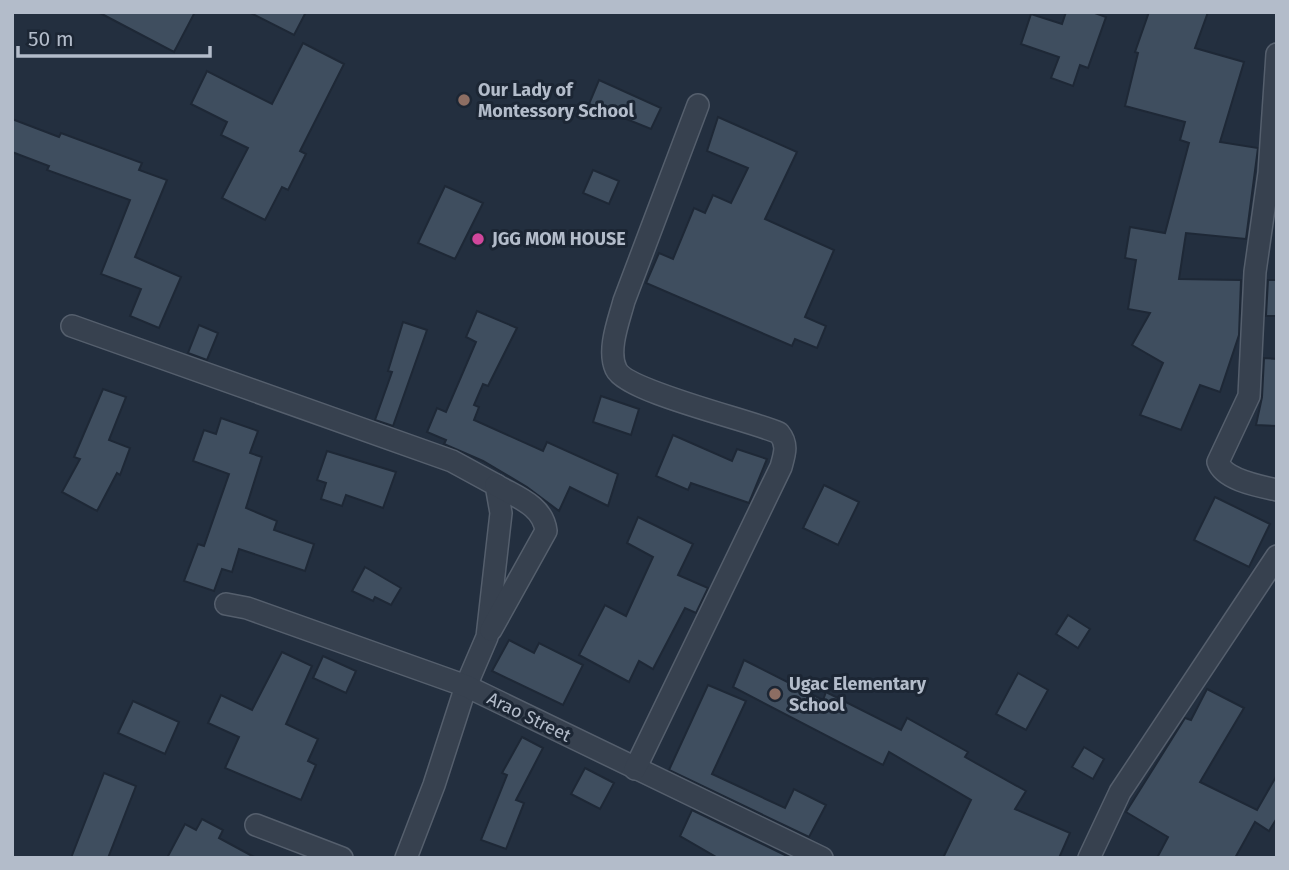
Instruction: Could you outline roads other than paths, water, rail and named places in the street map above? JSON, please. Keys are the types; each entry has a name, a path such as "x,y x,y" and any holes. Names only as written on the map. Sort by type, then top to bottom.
{"street":[{"path":"1277,54 1269,173 1255,272 1249,396 1218,462 1222,470 1233,476 1277,490"},
{"path":"635,769 769,492 786,451 785,440 779,433 640,388 617,373 613,363 616,334 625,301 698,105"},
{"path":"72,326 452,461 536,509 545,520 546,531 486,638 466,686 434,785 406,858"},
{"path":"486,638 501,513 496,485"},
{"path":"1089,858 1120,792 1277,556"},
{"name":"Arao Street","path":"226,604 247,608 466,686 822,858"},
{"path":"256,825 342,858"}],"place":[{"name":"Our Lady of Montessory School","path":"464,100"},
{"name":"JGG MOM HOUSE","path":"478,239"},
{"name":"Ugac Elementary School","path":"775,694"}]}
